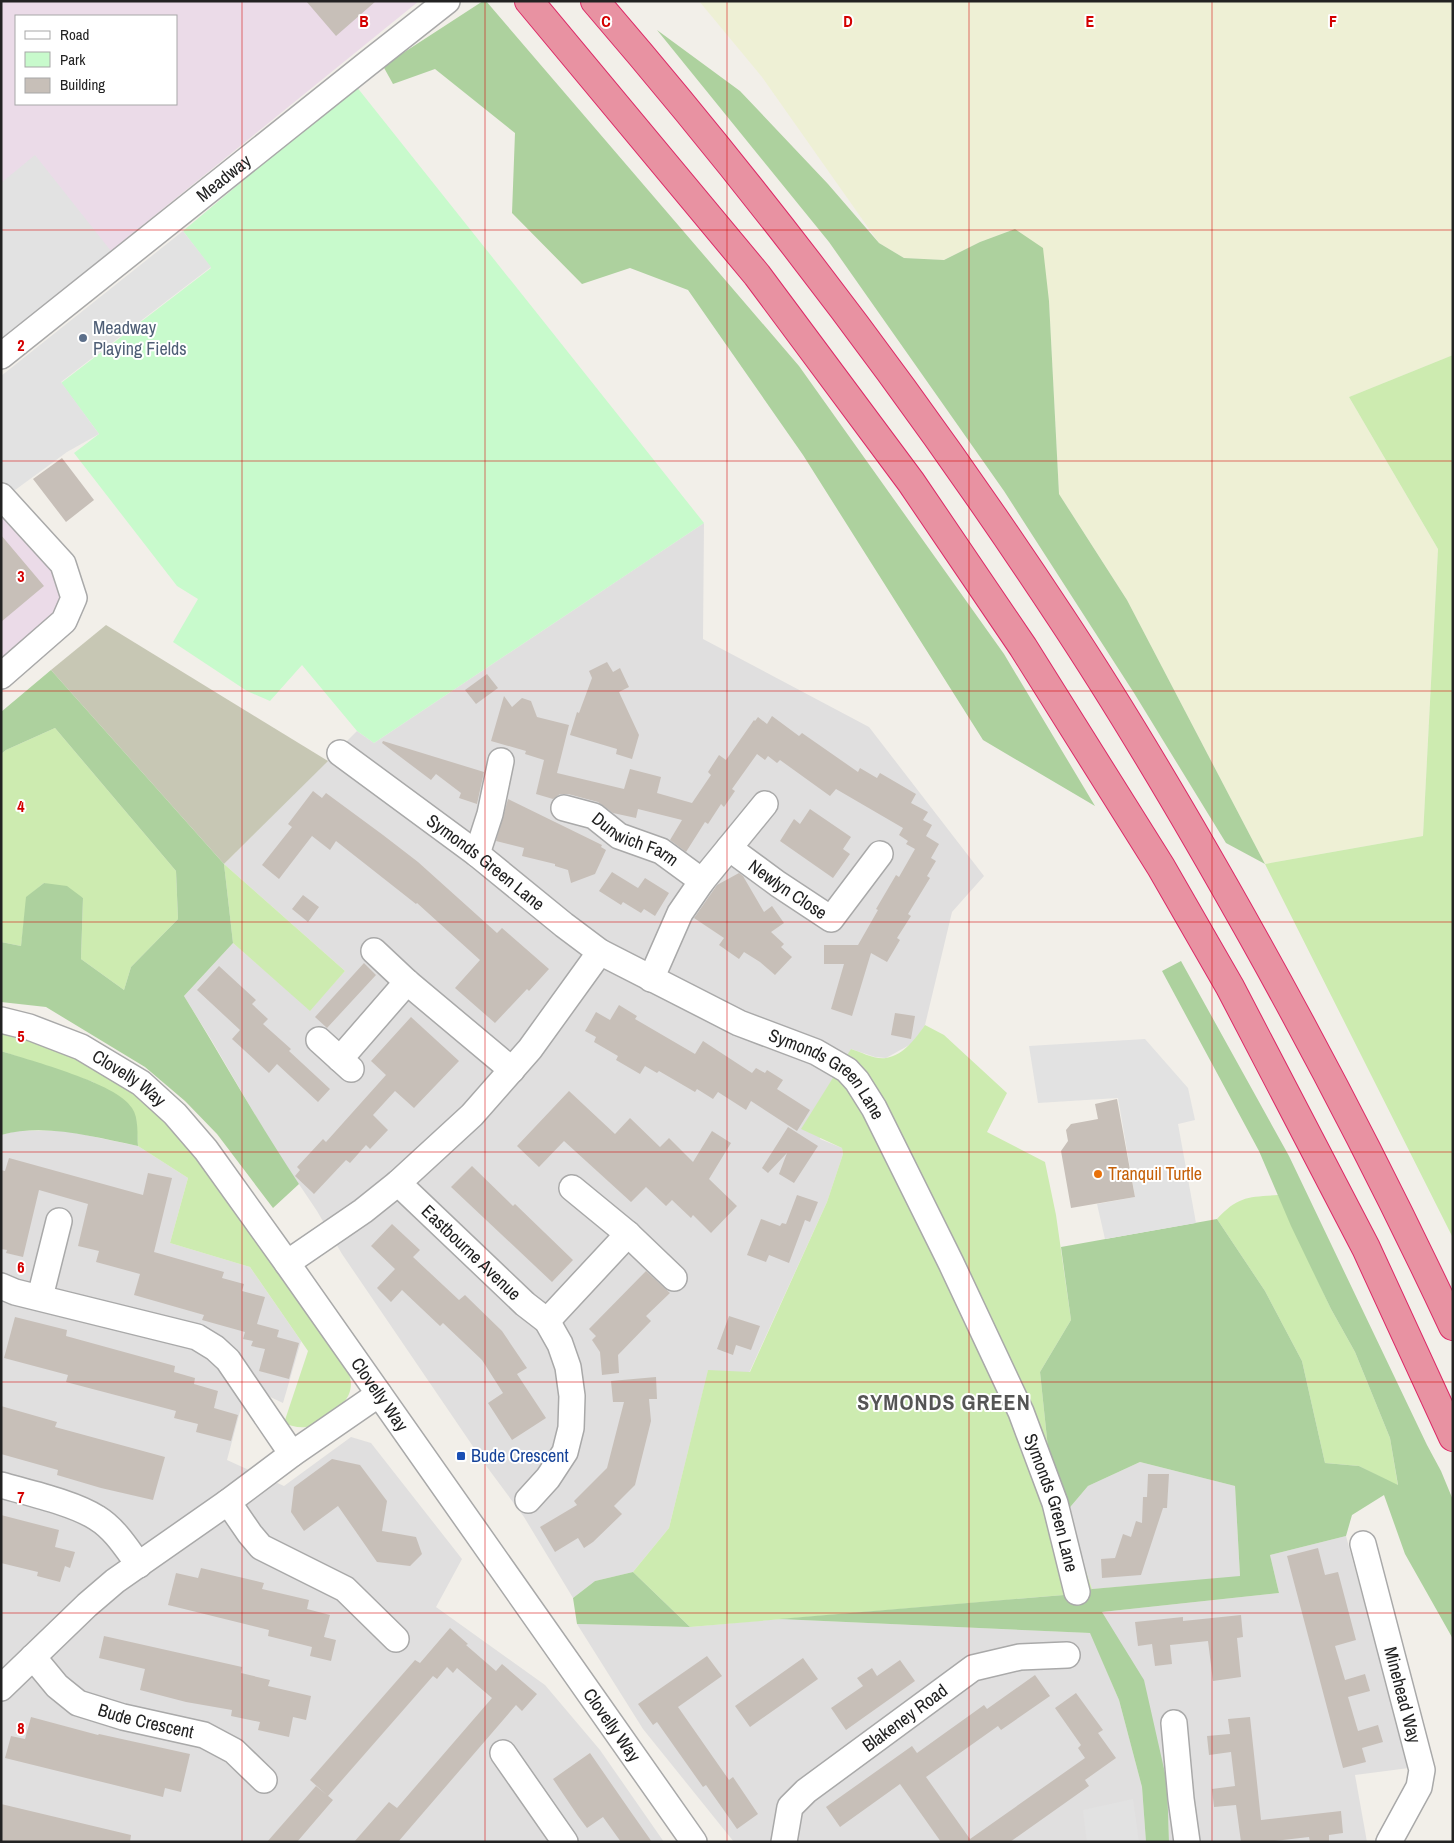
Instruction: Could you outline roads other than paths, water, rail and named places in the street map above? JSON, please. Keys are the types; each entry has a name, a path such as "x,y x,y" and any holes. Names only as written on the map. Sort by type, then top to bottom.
{"highway":[{"path":"595,1 642,55 801,252 902,388 1061,618 1137,738 1210,860 1266,960 1396,1206 1453,1326"},
{"path":"531,3 757,275 911,482 1028,655 1156,859 1230,987 1366,1248 1453,1437"}],"street":[{"name":"Meadway","path":"1,356 447,1"},
{"path":"1,496 63,564 74,598 64,620 1,676"},
{"name":"Symonds Green Lane","path":"340,753 477,854 600,952 739,1023 816,1052 842,1067 857,1081 874,1108 947,1254 1021,1412 1055,1503 1077,1592"},
{"path":"477,854 490,814 501,761"},
{"name":"Newlyn Close","path":"651,979 680,913 702,881 764,804"},
{"name":"Dunwich Farm","path":"564,808 594,816 619,836 662,852 702,881"},
{"name":"Newlyn Close","path":"729,848 831,920 880,854"},
{"path":"374,951 407,982 512,1070"},
{"path":"287,1262 363,1211 398,1183 472,1115 512,1070 560,1010 600,952"},
{"path":"319,1040 345,1064 407,982"},
{"name":"Clovelly Way","path":"1,1020 29,1027 81,1047 141,1083 175,1114 206,1150 287,1262 694,1842"},
{"name":"Eastbourne Avenue","path":"398,1183 525,1304 547,1320 560,1344 568,1367 572,1396 571,1428 566,1452 548,1478 528,1500"},
{"path":"572,1188 628,1234 674,1278"},
{"path":"40,1297 59,1221"},
{"path":"547,1320 628,1234"},
{"path":"1,1286 15,1292 197,1337 215,1348 228,1360 292,1454"},
{"path":"1,1688 86,1604 115,1581 379,1394"},
{"path":"1,1485 78,1509 97,1518 110,1529 139,1565"},
{"path":"228,1502 261,1547 345,1589 396,1639"},
{"name":"Minehead Way","path":"1363,1544 1422,1770 1419,1787 1389,1842"},
{"name":"Blakeney Road","path":"784,1842 790,1807 806,1791 974,1668 1020,1657 1068,1655"},
{"name":"Bude Crescent","path":"33,1657 57,1686 78,1703 123,1717 204,1735 234,1752 264,1780"},
{"path":"1174,1724 1187,1842"},
{"path":"503,1753 565,1842"}],"place":[{"name":"Meadway Playing Fields","path":"83,338"},
{"name":"Tranquil Turtle","path":"1098,1174"},
{"name":"Bude Crescent","path":"461,1456"}],"district":[{"name":"SYMONDS GREEN","path":"944,1402"}]}
